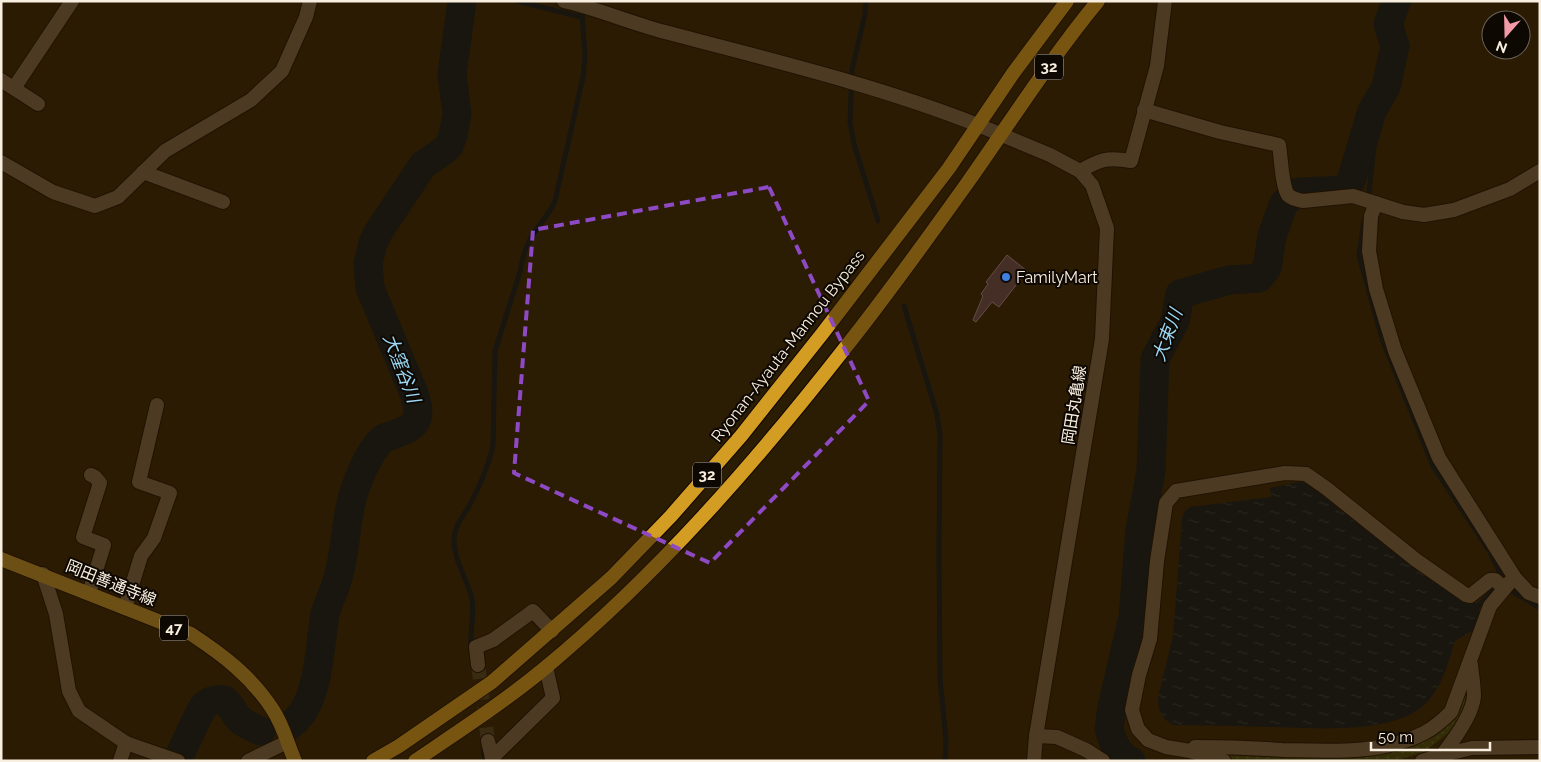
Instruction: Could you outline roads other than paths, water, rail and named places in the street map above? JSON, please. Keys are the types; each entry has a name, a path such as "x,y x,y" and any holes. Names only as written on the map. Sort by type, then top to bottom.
{"highway":[{"name":"Ryonan-Ayauta-Mannou Bypass","path":"373,761 400,746 492,682 611,578 671,516 741,436 822,334 949,168 1067,1"},
{"name":"32","path":"415,761 504,700 546,667 627,595 692,530 760,452 846,348 1098,1"}],"main road":[{"name":"岡田善通寺線","path":"1,558 191,634 219,652 240,669 274,712 295,761"}],"street":[{"path":"14,88 72,1"},
{"path":"1,162 53,192 95,206 118,197 165,151 251,100 282,71 306,17 310,1"},
{"name":"岡田丸亀線","path":"564,1 662,32 851,83 948,113 1050,155 1080,171 1092,185 1107,228 1102,339 1036,736 1034,761"},
{"path":"1080,171 1096,162 1113,158 1131,161 1157,66 1165,1"},
{"path":"1,80 38,104"},
{"path":"1144,110 1220,132 1279,146 1285,187 1292,197 1303,202 1354,196 1403,212 1424,215 1454,210 1510,189 1540,171"},
{"path":"143,172 223,202"},
{"path":"1370,201 1369,251 1376,289 1395,351 1439,458 1505,584"},
{"path":"125,608 141,556 154,538 170,493 140,482 157,405"},
{"path":"1224,761 1190,751 1166,747 1148,740 1138,728 1132,710 1139,675 1150,639 1157,561 1166,503 1176,491 1285,473 1306,474 1416,560 1466,595 1470,596 1490,580 1495,580 1540,597"},
{"path":"89,593 104,545 83,537 100,483 91,475"},
{"path":"43,574 56,614 69,691 79,711 126,743 173,759"},
{"path":"1190,751 1195,747 1318,751 1361,750 1407,740 1425,733 1450,712 1490,606 1505,584"},
{"path":"478,664 476,646 493,640 533,611 552,631"},
{"path":"1442,755 1458,734 1474,698 1471,659"},
{"path":"488,741 492,758 554,698 546,667"},
{"path":"1036,736 1057,736 1086,750 1103,761"},
{"path":"248,761 287,742"},
{"path":"120,761 126,743"},
{"path":"1422,761 1472,748 1540,747"}],"water":[{"path":"1299,482 1312,485 1339,509 1460,599 1475,603 1480,610 1474,630 1455,641 1444,675 1430,699 1410,715 1392,721 1350,728 1174,725 1166,720 1162,714 1158,698 1173,636 1184,512 1190,507 1271,497 1270,488"}],"waterway":[{"name":"大窪谷川","path":"289,726 299,717 307,705 312,691 319,659 325,614 338,578 348,517 360,476 368,458 379,442 408,429 416,422 418,411 415,396 370,288 368,264 373,243 379,231 423,165 449,146 453,135 457,114 452,74 462,1"},
{"path":"517,1 581,17"},
{"path":"866,1 865,14 852,70 850,122 854,144 878,221"},
{"name":"大束川","path":"1131,761 1125,759 1115,746 1109,729 1112,707 1133,617 1140,530 1151,471 1155,359 1175,321 1180,294 1229,280 1259,278 1267,268 1272,236 1285,202 1296,193 1344,190 1351,181 1372,111 1386,87 1395,46 1388,24 1396,1"},
{"path":"1368,200 1376,130 1381,112 1394,89 1402,21 1409,1"},
{"path":"471,649 472,602 455,549 455,533 480,484 493,445 495,351 528,243 555,201 583,77 585,56 582,13"},
{"path":"1364,220 1359,255 1382,339 1433,466 1490,552 1503,580 1512,591 1540,608"},
{"path":"904,306 937,414 940,435 940,678 946,740 945,761"},
{"path":"1474,610 1499,584"},
{"name":"大窪谷川","path":"177,761 200,712 210,702 224,700 239,719 261,731"},
{"path":"483,750 485,761"}],"tunnel":[{"path":"478,665 488,741"}],"place":[{"name":"FamilyMart","path":"1006,277"}]}
